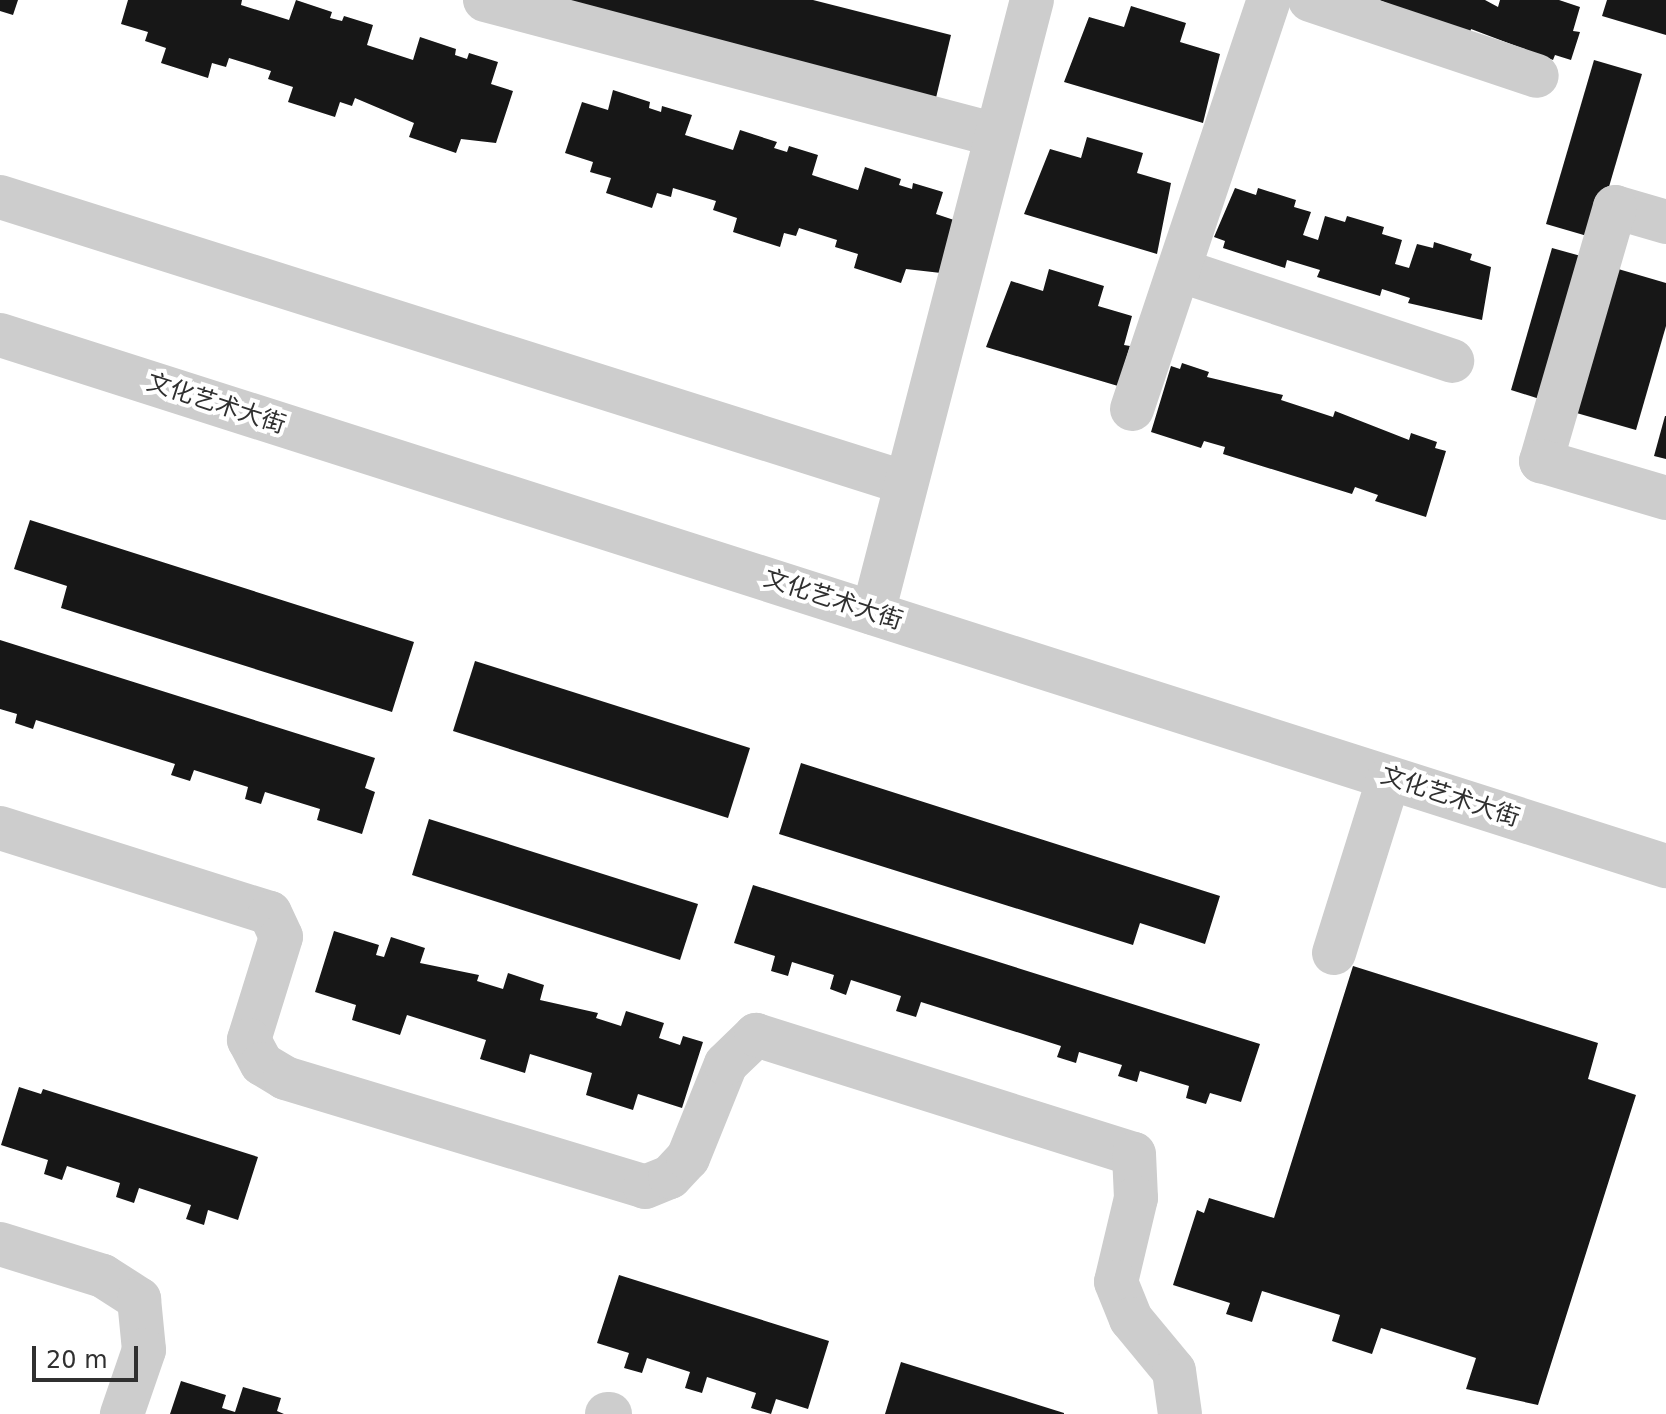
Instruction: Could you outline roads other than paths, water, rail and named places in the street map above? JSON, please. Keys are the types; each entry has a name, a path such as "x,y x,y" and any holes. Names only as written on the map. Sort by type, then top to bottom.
{"street":[{"path":"485,0 996,135"},
{"path":"873,613 1032,0"},
{"path":"1132,409 1269,0"},
{"path":"1310,0 1537,76"},
{"path":"0,197 906,483"},
{"path":"1666,222 1615,207 1541,461 1666,498"},
{"path":"1179,270 1452,361"},
{"name":"文化艺术大街","path":"0,335 1666,866"},
{"path":"1334,953 1389,778"},
{"path":"0,828 270,913 281,937 249,1040 262,1064 285,1078 645,1187 670,1177 688,1158 726,1064 756,1035 1134,1154 1136,1198 1119,1255 1119,1295 1174,1371 1180,1414"},
{"path":"0,1244 103,1276 139,1299 144,1350 122,1414"}]}
